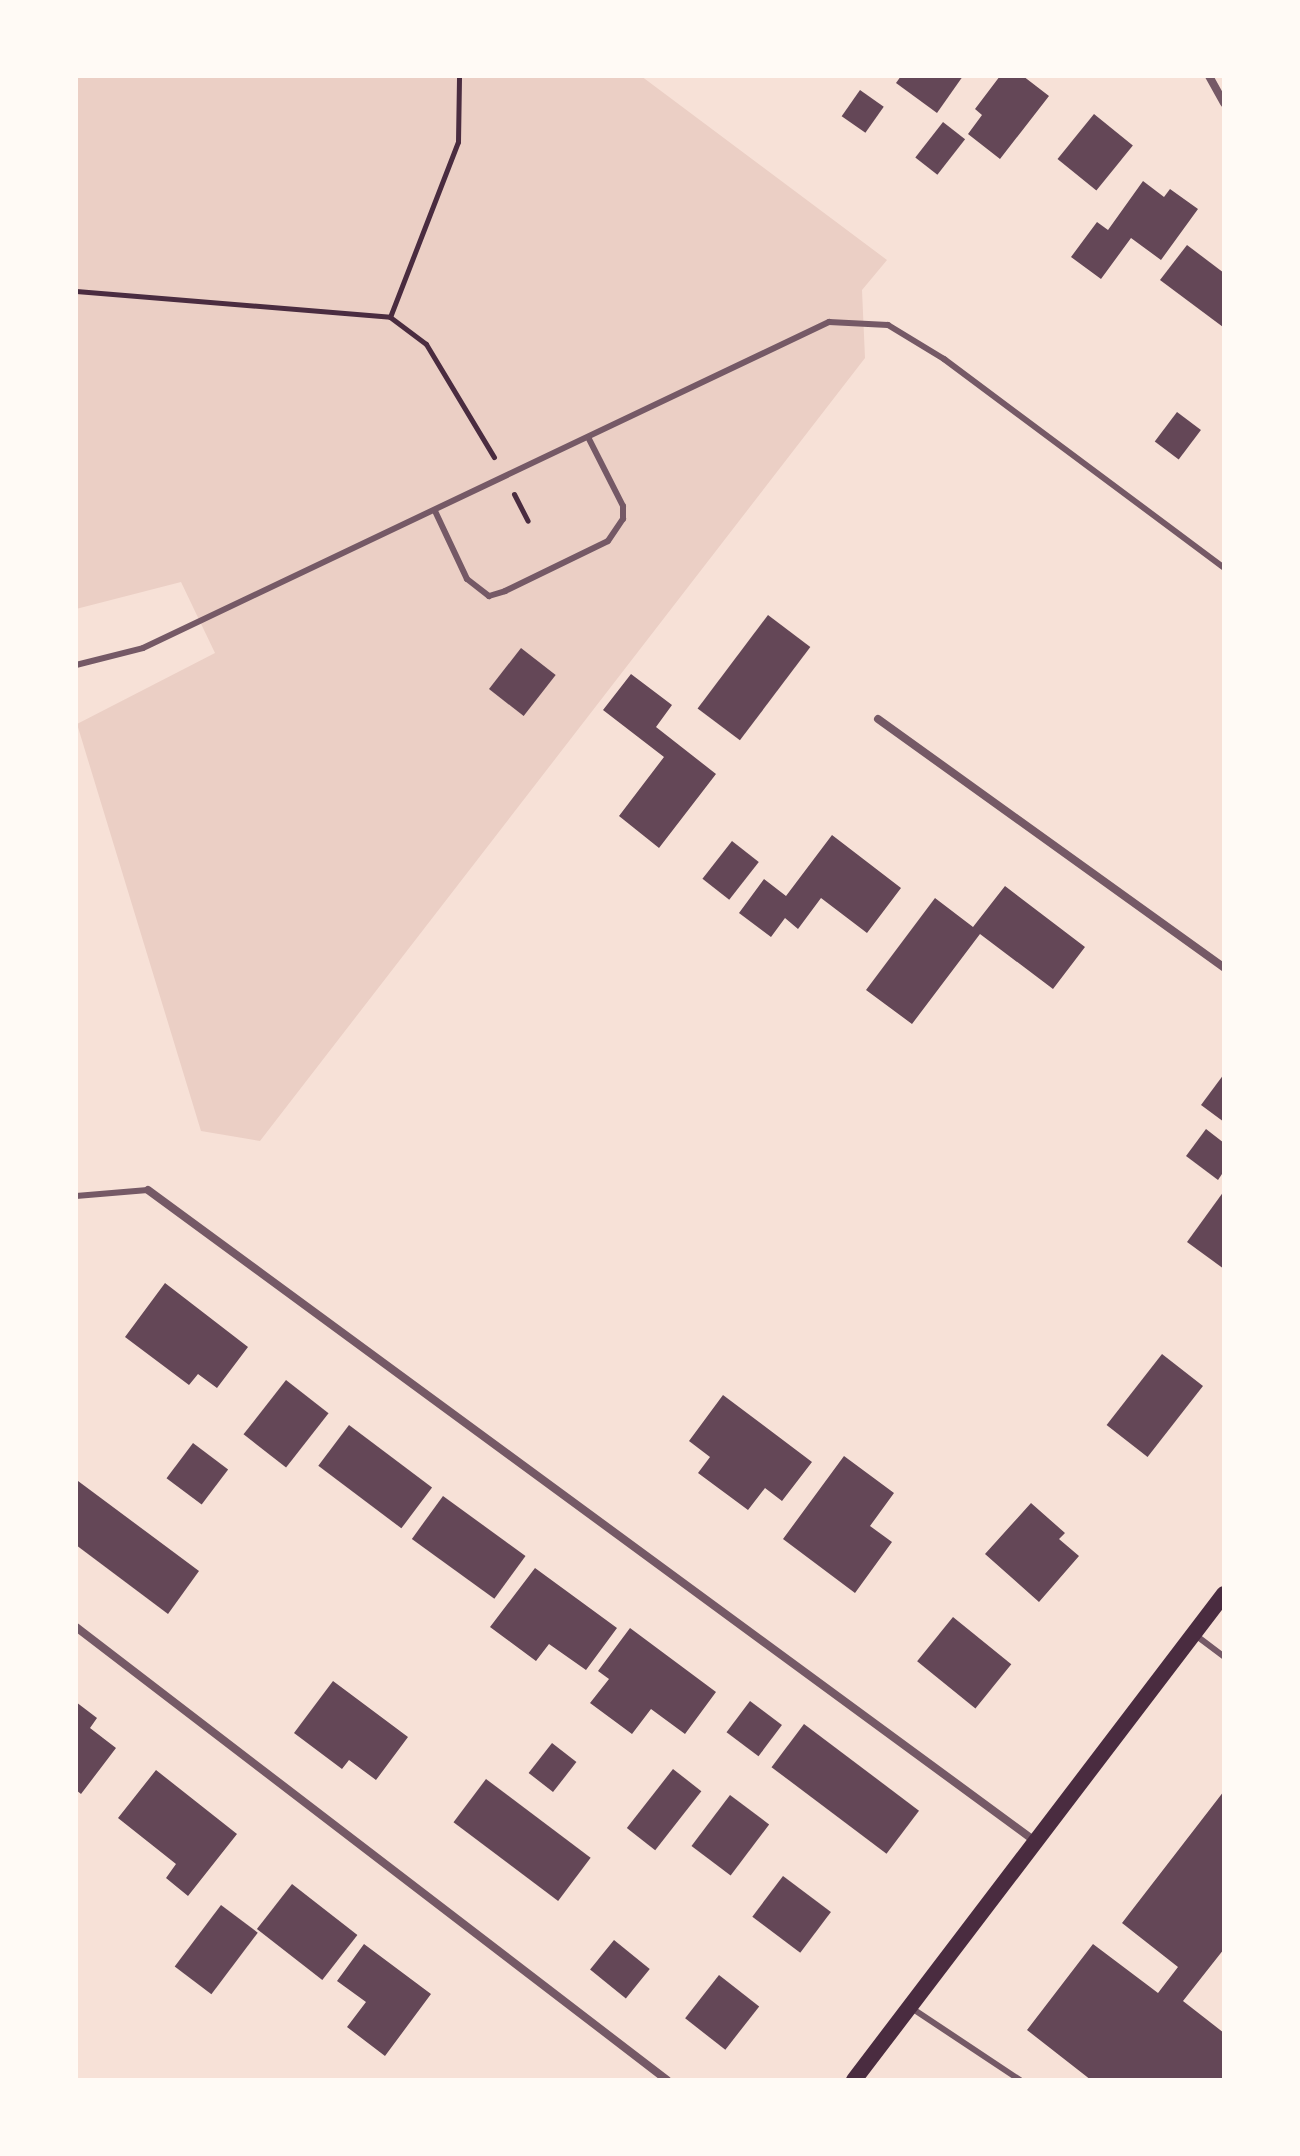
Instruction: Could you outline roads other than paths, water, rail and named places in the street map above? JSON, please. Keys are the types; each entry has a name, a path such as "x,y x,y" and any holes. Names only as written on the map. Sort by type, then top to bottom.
{"main road":[{"path":"854,2080 1224,1594"}],"street":[{"path":"1209,76 1224,103"},
{"path":"878,719 1224,968"},
{"path":"148,1190 1035,1842"},
{"path":"76,1627 667,2080"}],"lane":[{"path":"76,665 143,648 589,439 829,322 888,325 944,359 1224,568"},
{"path":"435,511 467,579 489,596 505,591 608,541 623,519 623,506 589,439"},
{"path":"76,1196 148,1190"},
{"path":"1194,1634 1224,1657"},
{"path":"910,2007 1020,2080"}]}
